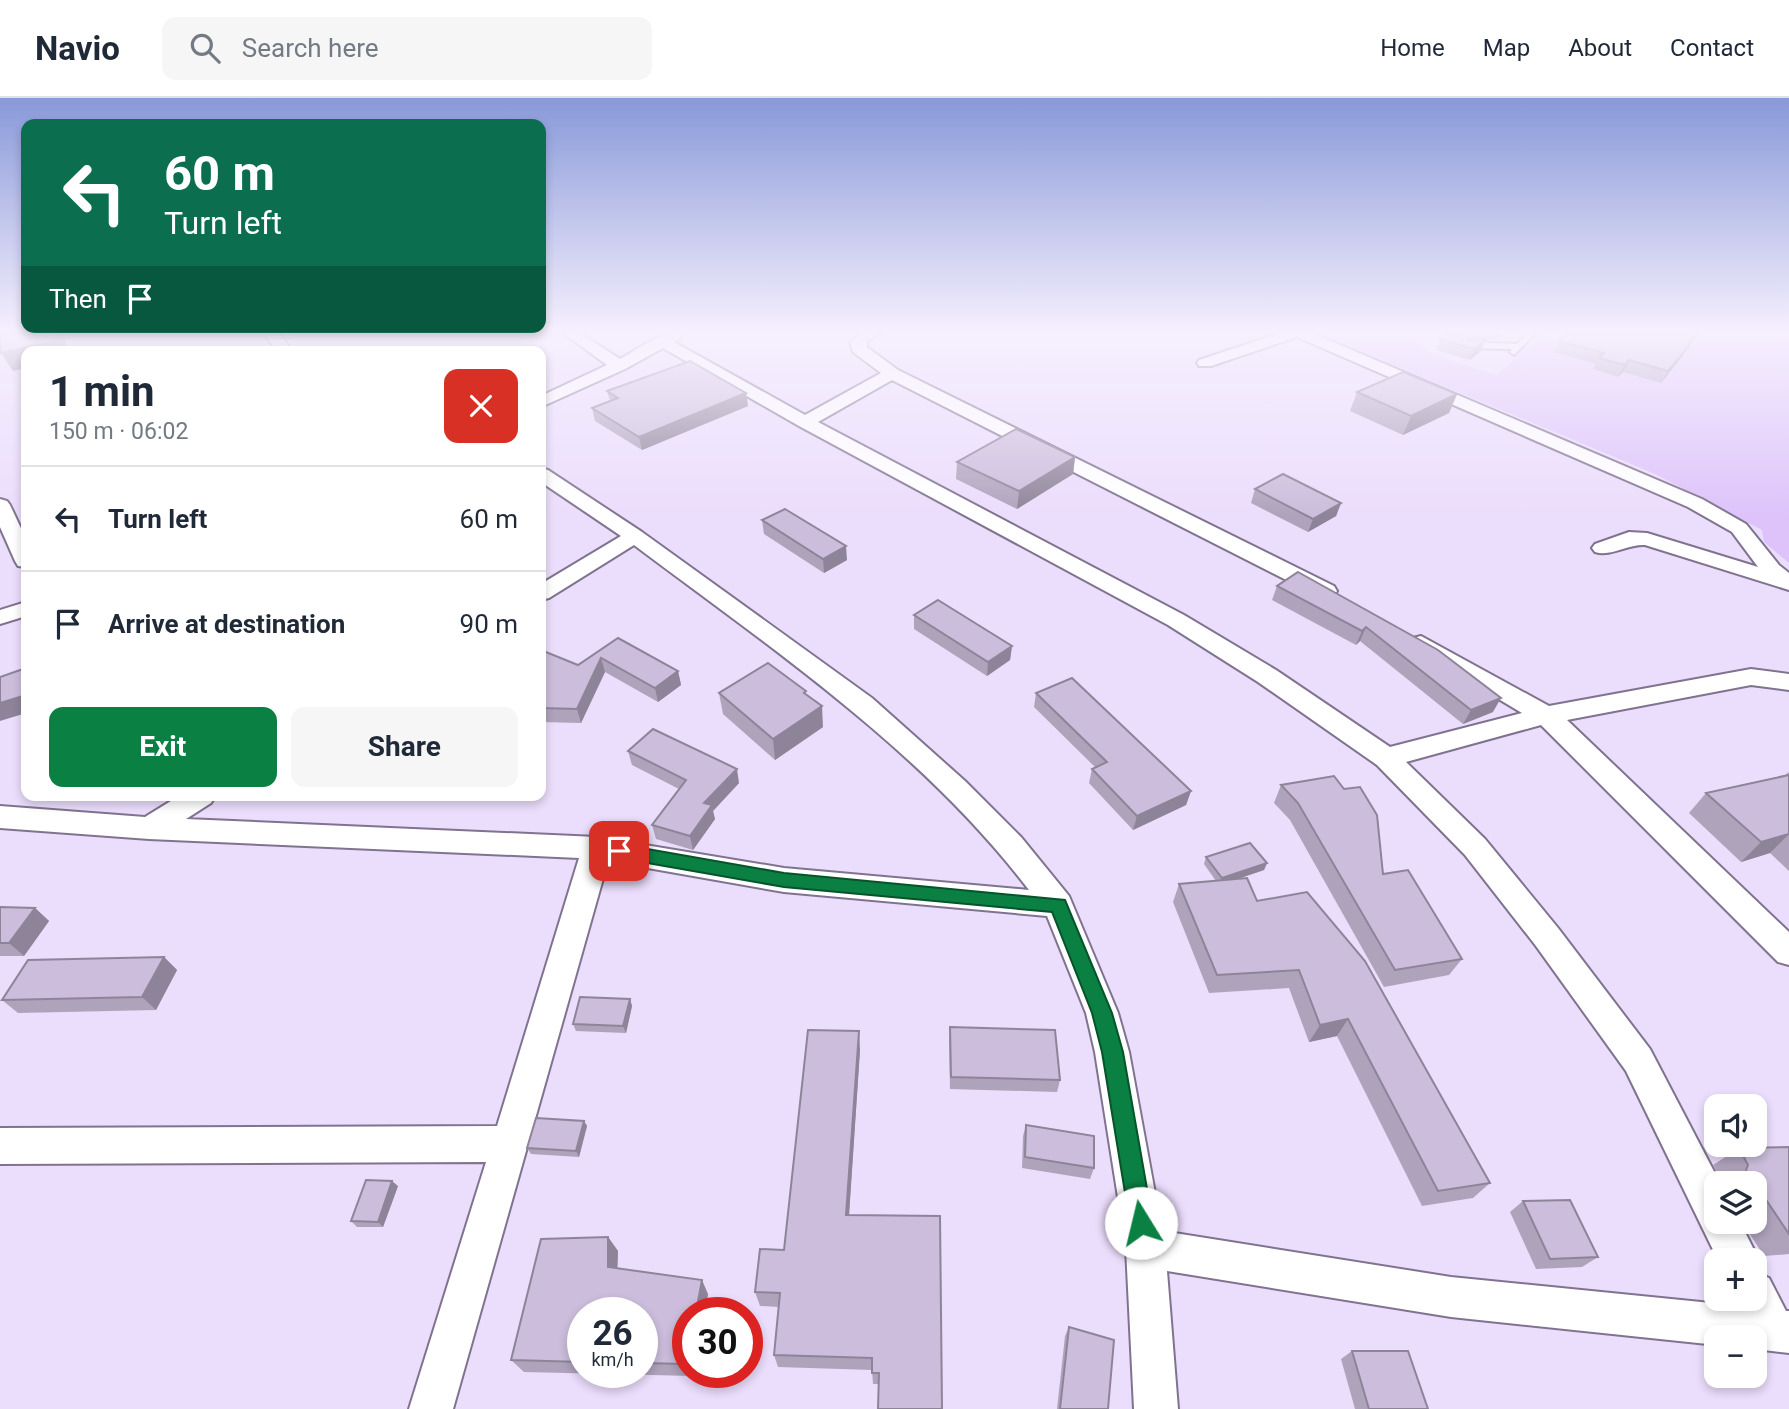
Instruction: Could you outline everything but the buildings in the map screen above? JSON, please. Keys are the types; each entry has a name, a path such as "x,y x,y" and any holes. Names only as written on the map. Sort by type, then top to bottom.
{"street":[{"path":"761,394 805,422 1176,620 1267,676 1386,758 1475,847 1547,937 1638,1060 1704,1190"},
{"path":"805,422 854,394"},
{"path":"935,394 1139,495 1344,601"},
{"path":"1442,394 1695,503 1740,528 1771,570 1787,581"},
{"path":"546,477 635,536 863,704 955,788 1002,836 1058,905 1102,1013 1112,1052 1146,1248 1156,1409"},
{"path":"0,505 21,550"},
{"path":"546,590 635,536"},
{"path":"1602,548 1629,538 1647,538 1787,581"},
{"path":"0,617 21,611"},
{"path":"1402,633 1546,715 1789,952"},
{"path":"1386,758 1546,715 1751,677 1789,682"},
{"path":"149,828 193,801"},
{"path":"0,817 149,828 597,848 784,880 1058,905"},
{"path":"431,1409 597,848"},
{"path":"0,1146 508,1144"},
{"path":"1146,1248 1451,1297 1782,1331"},
{"path":"1767,1309 1782,1331"}],"shaded area":[{"path":"1464,394 1789,394 1789,563 1764,542 1762,530 1655,474"}],"route":[{"path":"619,851 784,880 1058,905 1102,1013 1112,1052 1141,1223"}]}
